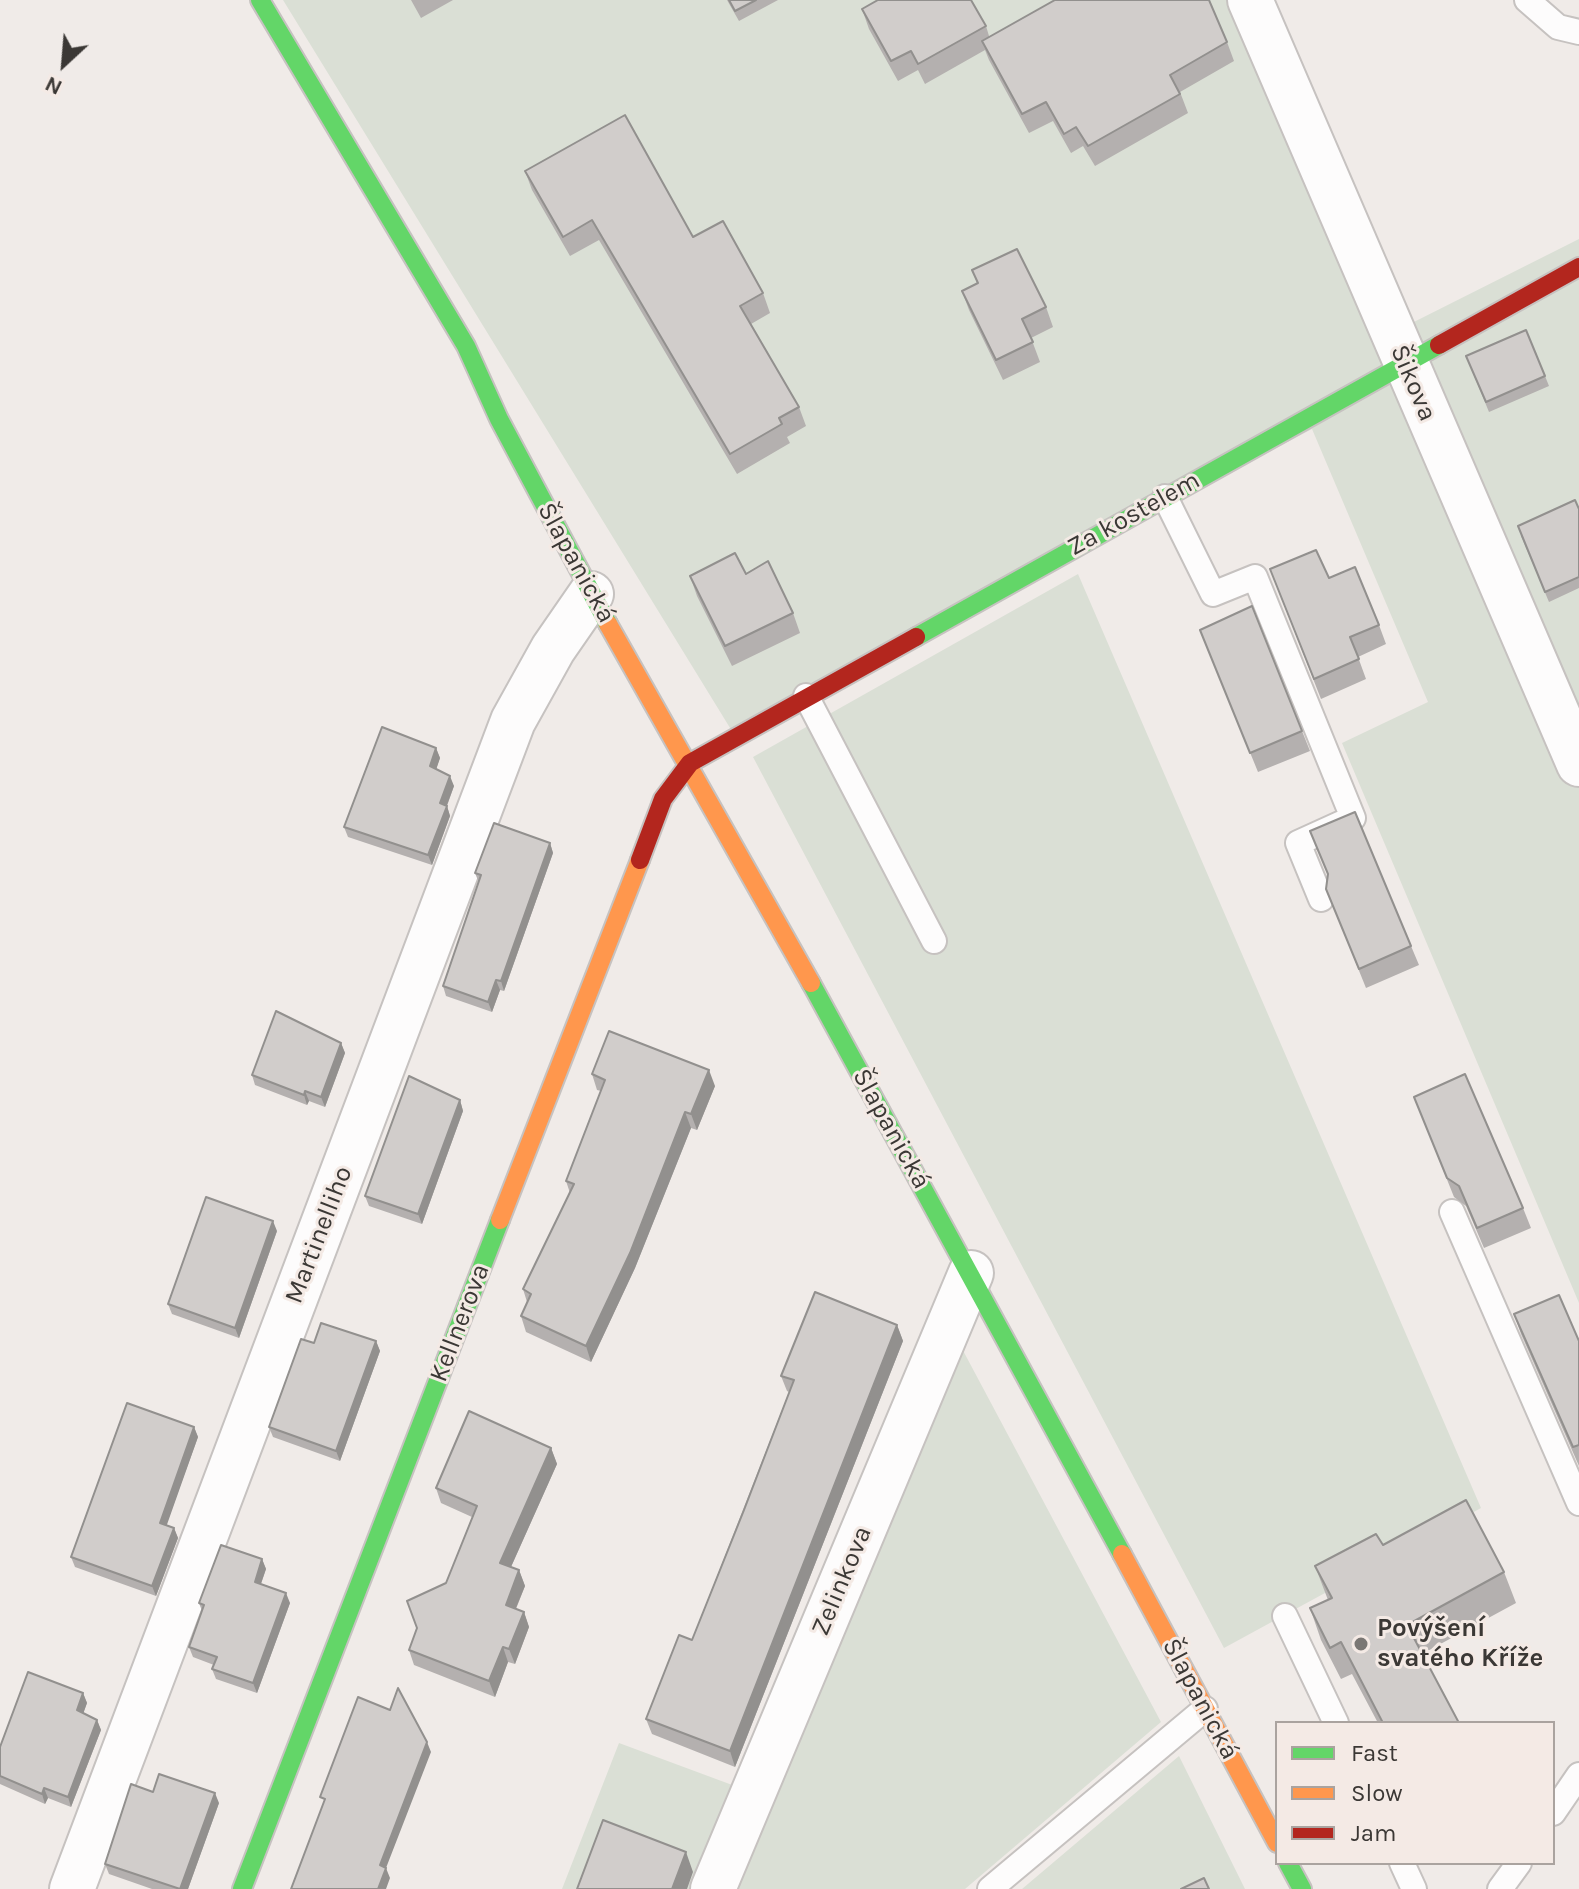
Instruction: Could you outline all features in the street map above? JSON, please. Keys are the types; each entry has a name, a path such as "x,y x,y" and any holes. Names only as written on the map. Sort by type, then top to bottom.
{"street":[{"name":"Šlapanická","path":"260,0 466,346 499,419 591,594 690,763 971,1273 1275,1839"},
{"name":"Šikova","path":"1250,0 1579,764"},
{"name":"Za kostelem","path":"690,763 1579,267"},
{"name":"Martinelliho","path":"72,1889 513,721 553,649 591,594"},
{"name":"Kellnerova","path":"242,1889 663,799 690,763"},
{"name":"Zelinkova","path":"713,1889 971,1273"},
{"path":"1289,1865 1302,1889"}],"lane":[{"path":"1527,0 1558,27 1579,32"},
{"path":"1165,497 1213,594 1255,577 1353,818 1298,843 1321,899"},
{"path":"806,696 934,941"},
{"path":"1452,1212 1579,1503"},
{"path":"1285,1616 1335,1721"},
{"path":"990,1889 1205,1709"},
{"path":"1555,1810 1578,1776"},
{"path":"1403,1865 1414,1889"},
{"path":"1500,1889 1518,1865"}],"shaded area":[{"path":"283,0 1241,0 1386,336 1579,239 1579,1303 1342,743 1428,702 1312,429 735,736"},
{"path":"1078,574 1481,1508 1224,1648 753,757"},
{"path":"943,1313 1161,1722 965,1889 562,1889 619,1743 743,1789"},
{"path":"1179,1756 1245,1889 1022,1889"}],"building":[{"path":"729,0 756,0 735,11"},
{"path":"878,0 971,0 986,26 918,64 911,51 891,61 862,9"},
{"path":"1055,0 1209,0 1227,42 1170,75 1180,94 1088,146 1076,127 1064,134 1046,102 1022,114 982,41"},
{"path":"625,115 693,237 723,221 763,293 740,306 799,407 779,418 782,424 730,454 592,220 563,237 525,171"},
{"path":"1017,249 1046,307 1022,319 1033,342 996,360 962,291 978,283 972,270"},
{"path":"1526,330 1545,376 1486,402 1466,356"},
{"path":"1575,500 1579,509 1579,577 1545,592 1518,526"},
{"path":"1316,550 1329,578 1355,567 1379,625 1350,637 1359,659 1314,679 1270,569"},
{"path":"735,553 746,574 768,561 793,613 725,646 690,576"},
{"path":"1252,606 1302,731 1250,753 1200,630"},
{"path":"382,727 436,748 430,766 450,776 440,803 447,806 428,855 344,827"},
{"path":"1355,812 1411,946 1359,969 1326,889 1328,874 1310,831"},
{"path":"494,823 550,843 501,981 496,980 488,1002 443,986 481,875 475,873"},
{"path":"276,1011 341,1043 321,1097 305,1091 304,1095 252,1075"},
{"path":"609,1031 709,1070 691,1114 685,1112 630,1253 586,1346 521,1316 531,1294 523,1289 574,1184 566,1181 605,1080 592,1074"},
{"path":"1465,1074 1523,1208 1477,1228 1459,1186 1447,1178 1414,1097"},
{"path":"409,1076 460,1100 418,1214 365,1196"},
{"path":"206,1197 273,1221 235,1328 168,1304"},
{"path":"815,1292 897,1325 730,1751 646,1719 679,1635 692,1640 744,1510 794,1380 781,1376"},
{"path":"1559,1295 1579,1341 1579,1445 1573,1447 1514,1314"},
{"path":"321,1323 376,1341 336,1451 269,1427 301,1339 314,1343"},
{"path":"127,1403 194,1427 160,1523 174,1528 152,1586 71,1557"},
{"path":"469,1411 551,1448 500,1563 519,1570 506,1605 524,1612 509,1649 503,1647 489,1681 409,1650 417,1628 407,1601 446,1583 477,1506 436,1488"},
{"path":"1466,1500 1504,1572 1407,1625 1458,1721 1382,1721 1341,1642 1330,1648 1310,1608 1332,1598 1315,1566 1376,1534 1383,1545"},
{"path":"221,1545 262,1559 255,1582 286,1593 253,1683 212,1669 217,1657 189,1647 204,1605 199,1603"},
{"path":"28,1672 83,1693 77,1710 97,1720 68,1797 44,1788 42,1794 0,1776 0,1747"},
{"path":"398,1688 427,1742 380,1865 386,1868 378,1889 291,1889 325,1799 320,1797 358,1697 390,1710"},
{"path":"159,1774 215,1793 180,1889 105,1864 131,1784 153,1792"},
{"path":"603,1820 686,1852 672,1889 577,1889"},
{"path":"1204,1878 1209,1889 1181,1889"}],"traffic: fast":[{"path":"260,0 466,346 499,419 608,624"},
{"path":"916,637 1439,345"},
{"path":"811,983 1122,1554"},
{"path":"242,1889 500,1220"},
{"path":"1289,1865 1302,1889"}],"traffic: slow":[{"path":"608,624 811,983"},
{"path":"500,1220 640,860"},
{"path":"1122,1554 1275,1839"}],"traffic: jam":[{"path":"1439,345 1579,267"},
{"path":"640,860 663,799 690,763 916,637"}],"place":[{"name":"Povýšení svatého Kříže","path":"1361,1644"}]}
